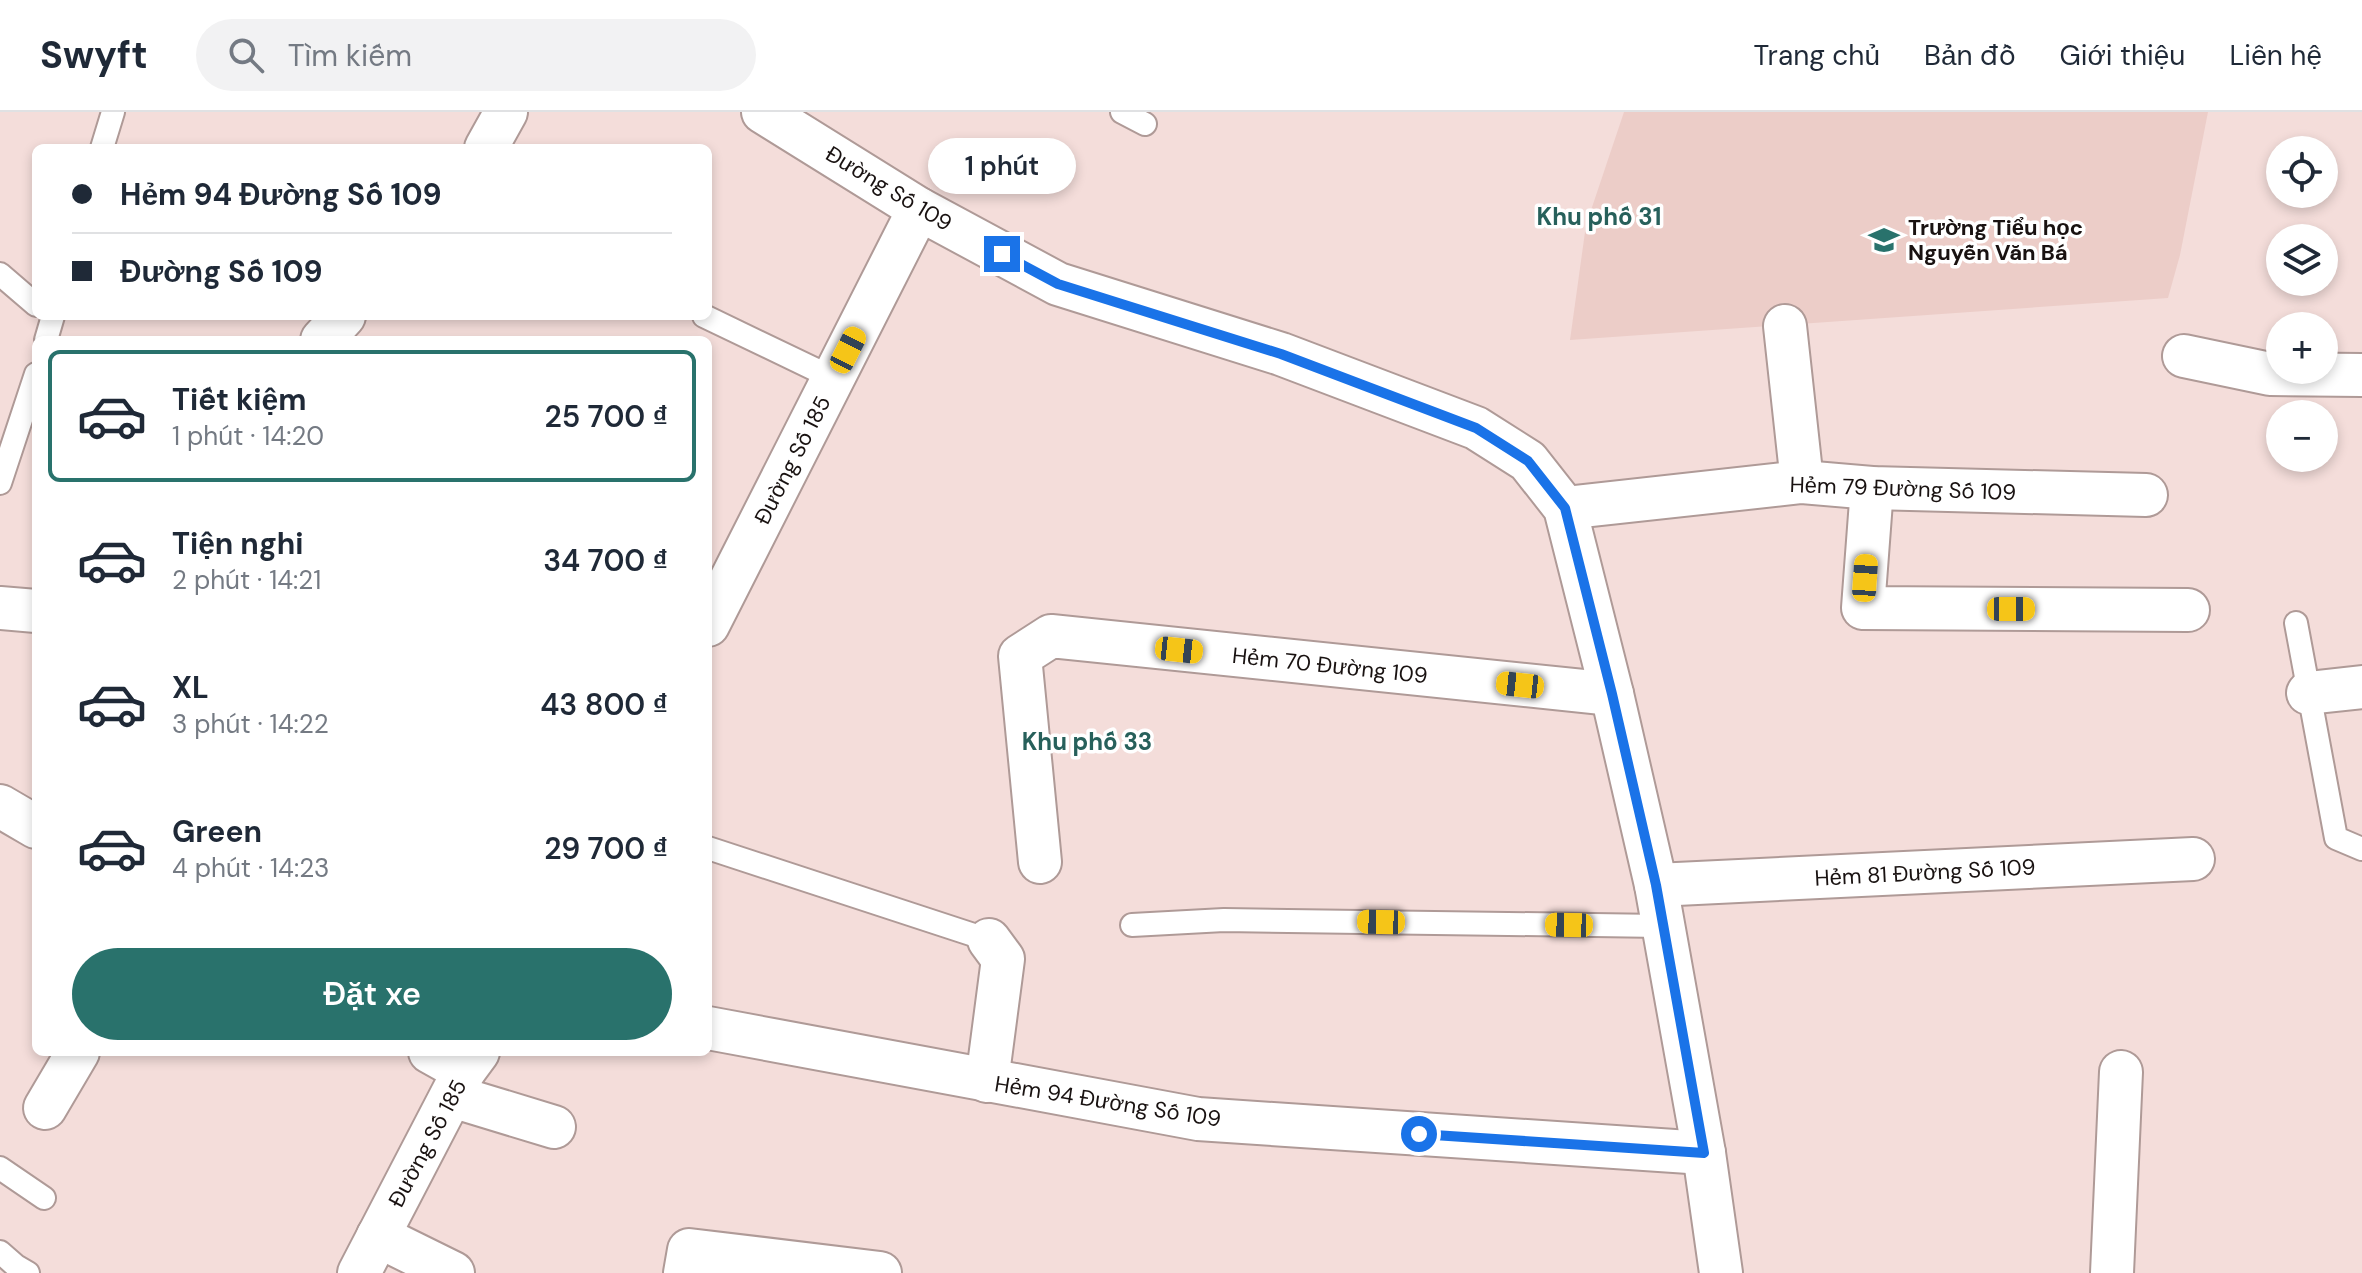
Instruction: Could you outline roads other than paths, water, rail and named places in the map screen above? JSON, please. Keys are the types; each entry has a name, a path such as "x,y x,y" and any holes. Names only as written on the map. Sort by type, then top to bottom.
{"street":[{"path":"488,144 506,112"},
{"name":"Đường Số 109","path":"763,112 919,209 1058,284 1281,354 1476,428 1528,461 1565,508 1612,694 1656,885 1704,1153 1721,1273"},
{"name":"Đường Số 185","path":"712,610 919,209"},
{"path":"326,336 340,320"},
{"path":"1785,326 1802,482"},
{"path":"2184,356 2270,374 2362,375"},
{"name":"Hẻm 79 Đường Số 109","path":"1565,508 1802,482 1872,488 2146,495"},
{"path":"1872,488 1863,608 2188,610"},
{"path":"0,608 32,611"},
{"name":"Hẻm 70 Đường 109","path":"1040,862 1020,656 1051,636 1612,694"},
{"path":"2308,693 2362,687"},
{"path":"0,806 32,825"},
{"name":"Hẻm 81 Đường Số 109","path":"1656,885 2193,859"},
{"path":"987,1081 1003,959 989,940"},
{"name":"Hẻm 94 Đường Số 109","path":"712,1029 1198,1119 1704,1153"},
{"path":"45,1108 76,1056"},
{"path":"456,1068 554,1127"},
{"name":"Đường Số 185","path":"359,1273 456,1068"},
{"path":"2112,1273 2121,1072"},
{"path":"378,1236 453,1273"},
{"path":"687,1261 880,1273"}],"lane":[{"path":"103,144 113,112"},
{"path":"1122,112 1145,124"},
{"path":"0,274 32,305"},
{"path":"712,320 833,378"},
{"path":"0,483 32,386"},
{"path":"2296,623 2336,838 2362,849"},
{"path":"712,849 989,940"},
{"path":"1132,925 1224,920 1662,926"},
{"path":"0,1168 44,1198"},
{"path":"0,1252 28,1273"}],"place":[{"name":"Trường Tiểu học Nguyễn Văn Bá","path":"1884,240"}],"district":[{"name":"Khu phố 31","path":"1599,217"},
{"name":"Khu phố 33","path":"1087,742"}]}
